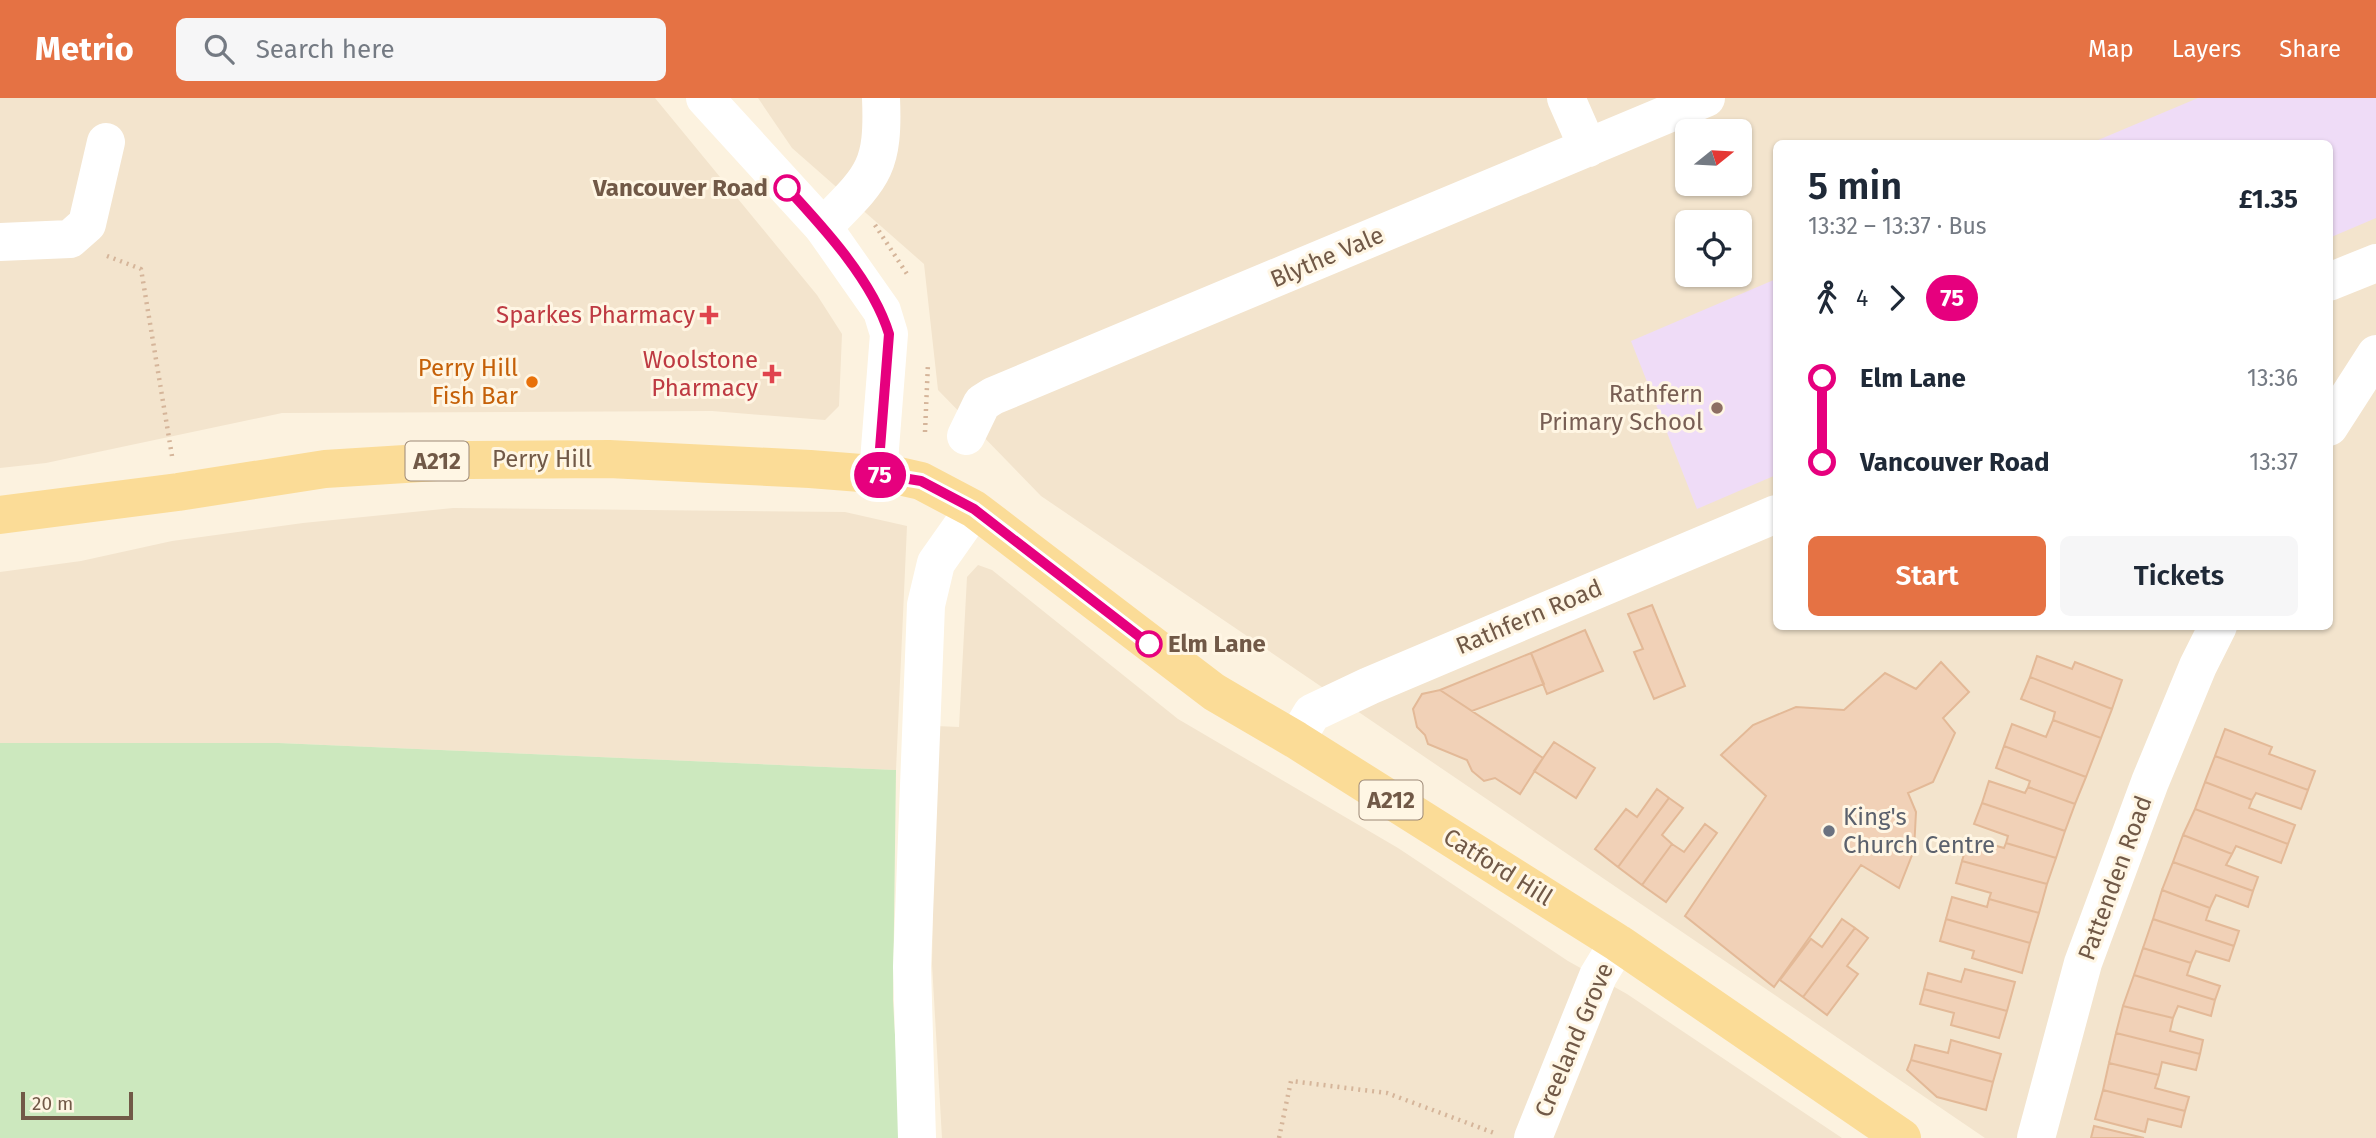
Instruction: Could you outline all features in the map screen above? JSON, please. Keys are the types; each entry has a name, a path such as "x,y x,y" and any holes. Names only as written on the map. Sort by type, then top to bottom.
{"main road":[{"name":"Perry Hill","path":"0,515 178,492 325,468 469,460 609,459 878,474"},
{"name":"Catford Hill","path":"878,474 921,481 974,509 1190,676 1618,943 1902,1138"}],"street":[{"path":"705,98 823,227 882,311 889,334 878,474"},
{"path":"823,227 855,195 877,164 883,136 881,98"},
{"path":"1566,98 1588,148"},
{"name":"Blythe Vale","path":"953,427 993,396 1706,98"},
{"path":"0,242 70,239 87,224 106,142"},
{"path":"2333,280 2376,263"},
{"path":"2333,421 2376,354"},
{"path":"917,1138 912,967 926,605 936,563 974,509"},
{"name":"Rathfern Road","path":"1296,740 1312,713 1369,686 1773,515"},
{"name":"Pattenden Road","path":"2036,1138 2083,962 2151,782 2198,666 2216,630"},
{"name":"Creeland Grove","path":"1533,1138 1598,976 1618,943"}],"path":[{"path":"87,224 101,254 141,269 178,492"},
{"path":"919,420 953,427"},
{"path":"1279,1138 1291,1082 1387,1093 1507,1138"}],"shaded area":[{"path":"0,98 655,98 817,295 842,334 839,406 825,420 712,411 282,413 46,463 0,468"},
{"path":"758,98 2376,98 2376,1138 1985,1138 1041,496 938,390 924,264 792,148"},
{"path":"2198,98 2376,98 2376,218 2333,236 2333,140 2098,140"},
{"name":"Rathfern Primary School","path":"1773,280 1773,476 1697,509 1631,341"},
{"path":"453,508 845,512 907,526 896,770 279,743 0,743 0,572 81,561 172,541 303,523"},
{"path":"978,565 992,570 1178,719 1398,848 1568,961 1627,994 1842,1138 942,1138 932,964 936,726 959,727 967,577"}],"green space":[{"path":"0,743 279,743 896,770 893,1000 901,1138 0,1138"}],"building":[{"path":"1652,605 1685,686 1654,699 1634,652 1643,649 1628,614"},
{"path":"1585,630 1603,671 1547,694 1531,653"},
{"path":"1531,653 1544,684 1472,711 1440,690"},
{"path":"2037,656 2072,669 2075,662 2122,680 2112,709 2030,677"},
{"name":"King's Church Centre","path":"1941,662 1969,692 1943,718 1955,733 1933,782 1908,793 1916,812 1914,850 1899,888 1861,865 1774,987 1685,916 1766,796 1721,755 1753,725 1796,707 1844,710 1885,673 1916,689"},
{"path":"2030,677 2112,709 2101,738 2053,720 2055,712 2021,699"},
{"path":"1440,690 1543,758 1520,794 1495,778 1484,781 1472,771 1467,760 1428,744 1425,735 1417,727 1413,709 1422,694"},
{"path":"2053,720 2101,738 2086,777 2004,746 2012,724 2046,737"},
{"path":"2225,729 2272,747 2269,754 2315,771 2308,790 2215,756"},
{"path":"1554,742 1595,768 1576,798 1534,771"},
{"path":"2004,746 2086,777 2075,804 2028,787 2030,781 1996,768"},
{"path":"2215,756 2308,790 2301,809 2256,793 2252,800 2205,782"},
{"path":"1989,781 2025,793 2028,787 2075,804 2065,831 1982,803"},
{"path":"2205,782 2252,800 2249,808 2295,825 2288,844 2195,809"},
{"path":"1657,789 1669,798 1618,867 1595,849 1626,809 1637,817"},
{"path":"1669,798 1683,808 1662,835 1672,844 1642,885 1618,867"},
{"path":"1982,803 2065,831 2056,858 2006,843 2008,836 1974,824"},
{"path":"2195,809 2288,844 2281,863 2236,846 2232,854 2183,835"},
{"path":"1705,824 1717,833 1666,902 1642,885 1672,844 1684,852"},
{"path":"2183,835 2232,854 2226,865 2258,877 2253,891 2173,862"},
{"path":"1969,838 2004,848 2006,843 2056,858 2047,884 1962,861"},
{"path":"1962,861 2047,884 2039,913 1989,899 1991,893 1956,883"},
{"path":"2173,862 2253,891 2248,907 2216,895 2210,908 2162,890"},
{"path":"2162,890 2210,908 2206,920 2239,931 2234,946 2153,919"},
{"path":"1952,897 1987,907 1989,899 2039,913 2030,943 1946,919"},
{"path":"1842,919 1855,928 1803,997 1780,980 1811,939 1822,947"},
{"path":"1946,919 2030,943 2022,973 1972,958 1974,951 1940,941"},
{"path":"2153,919 2234,946 2229,961 2196,951 2191,963 2143,948"},
{"path":"1855,928 1868,938 1847,966 1858,974 1827,1015 1803,997"},
{"path":"2143,948 2191,963 2187,975 2220,986 2215,1000 2134,975"},
{"path":"1965,969 2015,982 2007,1011 1924,989 1928,973 1961,982"},
{"path":"2134,975 2215,1000 2211,1016 2178,1006 2173,1018 2123,1006"},
{"path":"1924,989 2007,1011 1999,1038 1951,1025 1954,1013 1920,1004"},
{"path":"2123,1006 2173,1018 2170,1031 2203,1040 2200,1054 2116,1033"},
{"path":"2116,1033 2200,1054 2196,1070 2162,1062 2159,1075 2109,1063"},
{"path":"1951,1040 2001,1054 1993,1082 1911,1060 1915,1045 1948,1053"},
{"path":"1911,1060 1993,1082 1986,1110 1937,1097 1907,1070"},
{"path":"2109,1063 2159,1075 2155,1088 2189,1097 2185,1111 2103,1090"},
{"path":"2103,1090 2185,1111 2181,1127 2148,1119 2145,1132 2095,1119"},
{"path":"2094,1126 2144,1138 2091,1138"}],"bus line":[{"name":"75","path":"787,188 823,227 882,311 889,334 878,474 921,481 974,509 1149,644"}],"place":[{"name":"Vancouver Road","path":"787,188"},
{"name":"Sparkes Pharmacy","path":"709,315"},
{"name":"Woolstone Pharmacy","path":"772,374"},
{"name":"Perry Hill Fish Bar","path":"532,382"},
{"name":"Rathfern Primary School","path":"1717,408"},
{"name":"Elm Lane","path":"1149,644"},
{"name":"King's Church Centre","path":"1829,831"}]}
